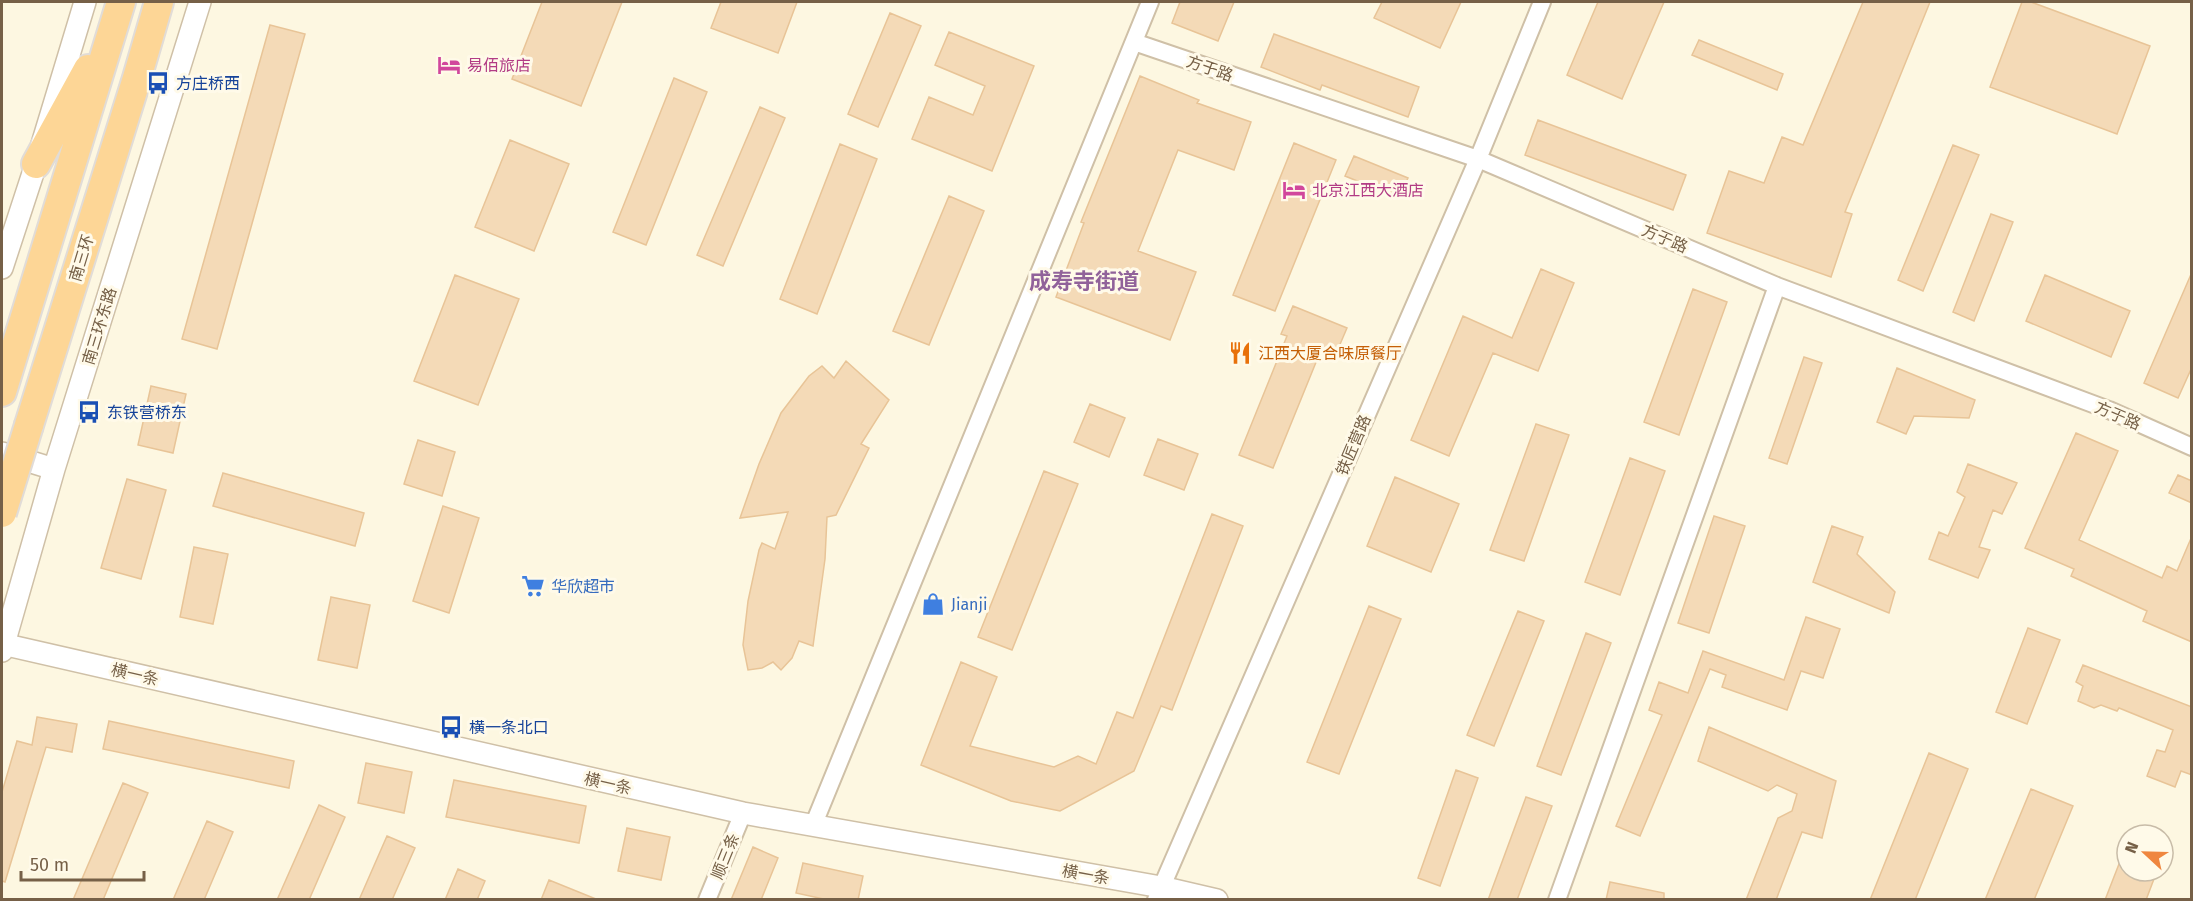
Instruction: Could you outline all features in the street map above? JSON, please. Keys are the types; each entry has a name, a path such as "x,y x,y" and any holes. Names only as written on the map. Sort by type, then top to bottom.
{"highway":[{"name":"南三环","path":"2,513 159,2"},
{"path":"36,164 119,8"},
{"path":"2,392 119,8"}],"street":[{"path":"2,268 85,2"},
{"name":"南三环东路","path":"2,647 8,602 54,469 200,2"},
{"path":"813,826 1150,2"},
{"name":"铁匠营路","path":"1159,893 1478,159 1542,2"},
{"name":"方于路","path":"1134,42 1478,159 1777,286 2109,410 2192,447"},
{"path":"1557,900 1777,286"},
{"path":"2,453 54,469"},
{"name":"横一条","path":"2,647 743,813 1159,893 1217,900"},
{"name":"顺三条","path":"707,900 743,813"}],"building":[{"path":"542,2 622,2 581,106 512,79"},
{"path":"721,2 797,2 778,53 711,28"},
{"path":"1180,2 1234,2 1218,41 1172,23"},
{"path":"1382,2 1461,2 1440,48 1374,18"},
{"path":"1598,2 1664,2 1622,99 1567,75"},
{"path":"1863,2 1930,2 1845,212 1852,214 1831,277 1707,233 1729,171 1764,183 1782,137 1803,145"},
{"path":"2022,2 2031,2 2150,46 2117,134 1990,87"},
{"path":"890,13 921,26 878,127 848,114"},
{"path":"270,25 305,34 217,349 182,339"},
{"path":"949,32 1034,66 992,171 912,139 929,97 973,115 985,86 935,65"},
{"path":"1274,34 1419,87 1408,117 1322,85 1320,90 1261,67"},
{"path":"1699,40 1783,74 1777,90 1692,55"},
{"path":"1140,76 1199,100 1197,103 1251,122 1234,170 1178,150 1138,251 1196,272 1170,340 1056,297 1084,223 1081,222"},
{"path":"674,78 707,92 646,245 613,232"},
{"path":"760,107 785,118 723,266 697,255"},
{"path":"1538,120 1686,175 1673,210 1525,155"},
{"path":"510,140 569,164 534,251 475,227"},
{"path":"1294,143 1336,160 1275,311 1233,295"},
{"path":"840,144 877,159 817,314 780,299"},
{"path":"1953,145 1979,155 1923,291 1898,280"},
{"path":"1354,156 1408,178 1399,198 1345,176"},
{"path":"949,196 984,211 929,345 893,331"},
{"path":"1991,214 2013,222 1974,321 1953,312"},
{"path":"1541,269 1574,283 1538,371 1493,353 1449,456 1411,440 1463,316 1512,338"},
{"path":"2192,272 2192,367 2178,398 2144,383"},
{"path":"455,275 519,299 478,405 414,381"},
{"path":"2045,275 2130,311 2111,357 2026,321"},
{"path":"1693,289 1727,302 1679,435 1644,422"},
{"path":"1293,306 1347,328 1335,356 1321,350 1273,468 1239,455 1287,336 1281,334"},
{"path":"1804,357 1822,363 1787,464 1769,458"},
{"path":"846,361 889,400 861,444 869,448 836,515 827,517 825,559 813,646 799,641 792,658 781,670 773,662 762,668 748,670 743,645 748,601 759,550 762,543 775,549 788,512 740,518 759,464 781,413 809,376 822,366 834,378"},
{"path":"1897,368 1975,400 1969,418 1914,416 1906,434 1877,422"},
{"path":"151,386 186,394 173,453 138,445"},
{"path":"1090,404 1125,418 1109,457 1074,442"},
{"path":"1536,424 1569,435 1524,561 1490,550"},
{"path":"2076,433 2118,451 2079,540 2162,578 2167,566 2177,571 2192,536 2192,642 2143,621 2147,611 2071,576 2074,569 2025,548"},
{"path":"1158,439 1198,454 1184,490 1144,475"},
{"path":"418,440 455,452 442,496 404,484"},
{"path":"1630,458 1665,471 1620,595 1585,582"},
{"path":"1968,464 2017,483 2002,514 1993,510 1979,547 1990,550 1978,578 1929,559 1939,532 1948,536 1965,497 1957,492"},
{"path":"1044,471 1078,484 1012,650 978,637"},
{"path":"223,473 364,513 355,546 213,506"},
{"path":"2178,475 2192,481 2192,503 2169,493"},
{"path":"1395,477 1459,504 1431,572 1367,546"},
{"path":"127,479 166,490 141,579 101,568"},
{"path":"443,506 479,518 449,613 413,601"},
{"path":"1212,514 1243,526 1172,710 1161,706 1134,771 1060,811 1011,801 921,765 961,662 997,677 970,746 1054,767 1078,756 1096,764 1117,712 1133,718"},
{"path":"1714,516 1745,526 1709,633 1678,623"},
{"path":"1832,526 1863,537 1857,554 1895,592 1889,613 1813,582"},
{"path":"194,547 228,554 213,624 180,617"},
{"path":"331,597 370,605 357,668 318,660"},
{"path":"1369,606 1401,619 1339,774 1307,762"},
{"path":"1518,611 1544,621 1494,746 1467,735"},
{"path":"1806,617 1840,629 1823,678 1801,671 1787,710 1722,687 1726,675 1710,669 1640,836 1616,826 1662,715 1649,710 1659,682 1688,693 1703,651 1784,680"},
{"path":"2028,628 2060,640 2027,724 1996,712"},
{"path":"1586,633 1611,643 1561,775 1537,766"},
{"path":"2083,665 2192,707 2192,775 2181,771 2175,787 2147,776 2157,750 2165,752 2173,730 2119,708 2117,711 2101,705 2094,708 2078,701 2083,686 2076,682"},
{"path":"37,717 77,724 72,752 46,747 5,882 2,881 2,792 17,741 32,745"},
{"path":"109,721 294,761 289,788 103,749"},
{"path":"1709,727 1836,781 1822,838 1802,832 1776,900 1746,900 1778,818 1792,811 1797,794 1777,785 1768,791 1698,761"},
{"path":"1929,753 1968,769 1915,900 1870,900"},
{"path":"366,763 412,772 404,813 358,803"},
{"path":"1456,770 1478,778 1440,886 1418,878"},
{"path":"454,780 586,806 579,843 446,817"},
{"path":"123,783 148,793 103,900 73,900"},
{"path":"2031,789 2073,806 2034,900 1985,900"},
{"path":"1526,797 1552,806 1517,900 1488,900"},
{"path":"319,805 345,817 309,900 277,900"},
{"path":"207,821 233,832 204,900 173,900"},
{"path":"627,828 670,837 661,880 618,871"},
{"path":"387,836 415,848 392,900 359,900"},
{"path":"753,847 778,858 761,900 731,900"},
{"path":"803,863 863,876 858,900 828,900 796,893"},
{"path":"458,869 485,881 477,900 445,900"},
{"path":"2115,874 2115,883 2152,883 2146,900 2105,900"},
{"path":"549,880 596,899 596,900 541,900"},
{"path":"1610,882 1664,893 1664,900 1606,900"}],"place":[{"name":"易佰旅店","path":"449,65"},
{"name":"方庄桥西","path":"158,83"},
{"name":"北京江西大酒店","path":"1294,190"},
{"name":"江西大厦合味原餐厅","path":"1240,353"},
{"name":"东铁营桥东","path":"89,412"},
{"name":"华欣超市","path":"533,586"},
{"name":"Jianji","path":"933,604"},
{"name":"横一条北口","path":"451,727"}],"district":[{"name":"成寿寺街道","path":"1084,281"}]}
